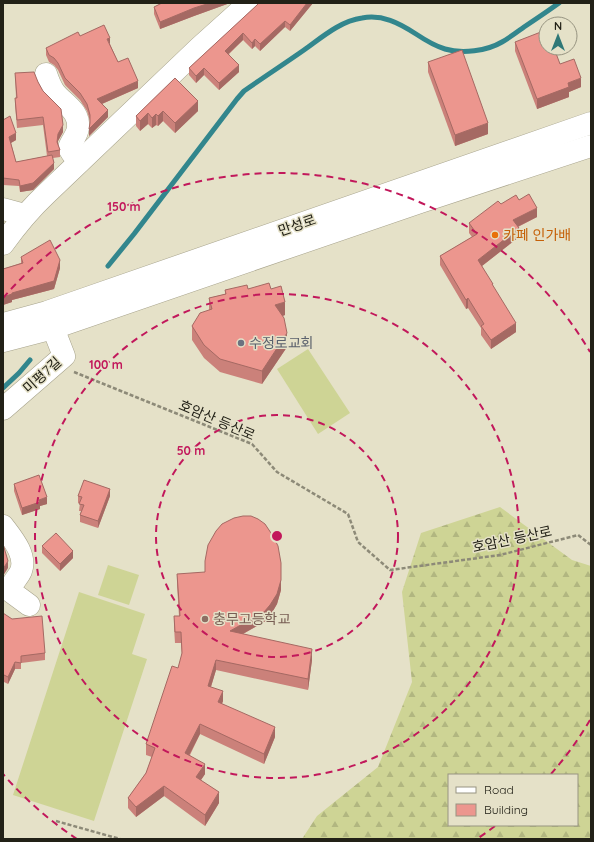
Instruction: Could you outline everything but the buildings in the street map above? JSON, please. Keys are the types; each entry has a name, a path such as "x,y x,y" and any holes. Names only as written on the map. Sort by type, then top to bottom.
{"street":[{"path":"3,244 25,215 46,194 199,48 249,3"},
{"path":"46,74 55,93 70,107 76,116 78,122 77,131 69,148 79,162"},
{"name":"만성로","path":"3,341 50,320 591,123"},
{"name":"만성로","path":"3,324 50,320 412,205 591,146"},
{"path":"3,209 25,215"},
{"name":"미평7길","path":"3,409 64,356 50,320"},
{"path":"3,526 22,556 21,571 10,587 10,591 29,605"}],"path":[{"name":"호암산 등산로","path":"71,371 252,444 278,472 348,514 358,542 390,570 500,555 578,535 591,545"},
{"path":"56,821 120,839"}],"green space":[{"path":"308,349 350,413 318,434 277,369"},
{"path":"500,507 572,560 591,566 591,839 302,839 317,816 378,767 412,682 402,592 421,533"},
{"path":"108,565 139,575 129,605 98,595"},
{"path":"79,592 145,614 132,654 147,659 94,821 13,795"}],"waterway":[{"path":"108,266 244,91 338,26 362,18 383,18 403,26 426,41 441,48 452,51 474,51 489,48 502,42 559,3"},
{"path":"3,388 30,360"}],"place":[{"name":"카페 인가배","path":"495,235"},
{"name":"수정로교회","path":"241,343"},
{"name":"충무고등학교","path":"205,619"}]}
